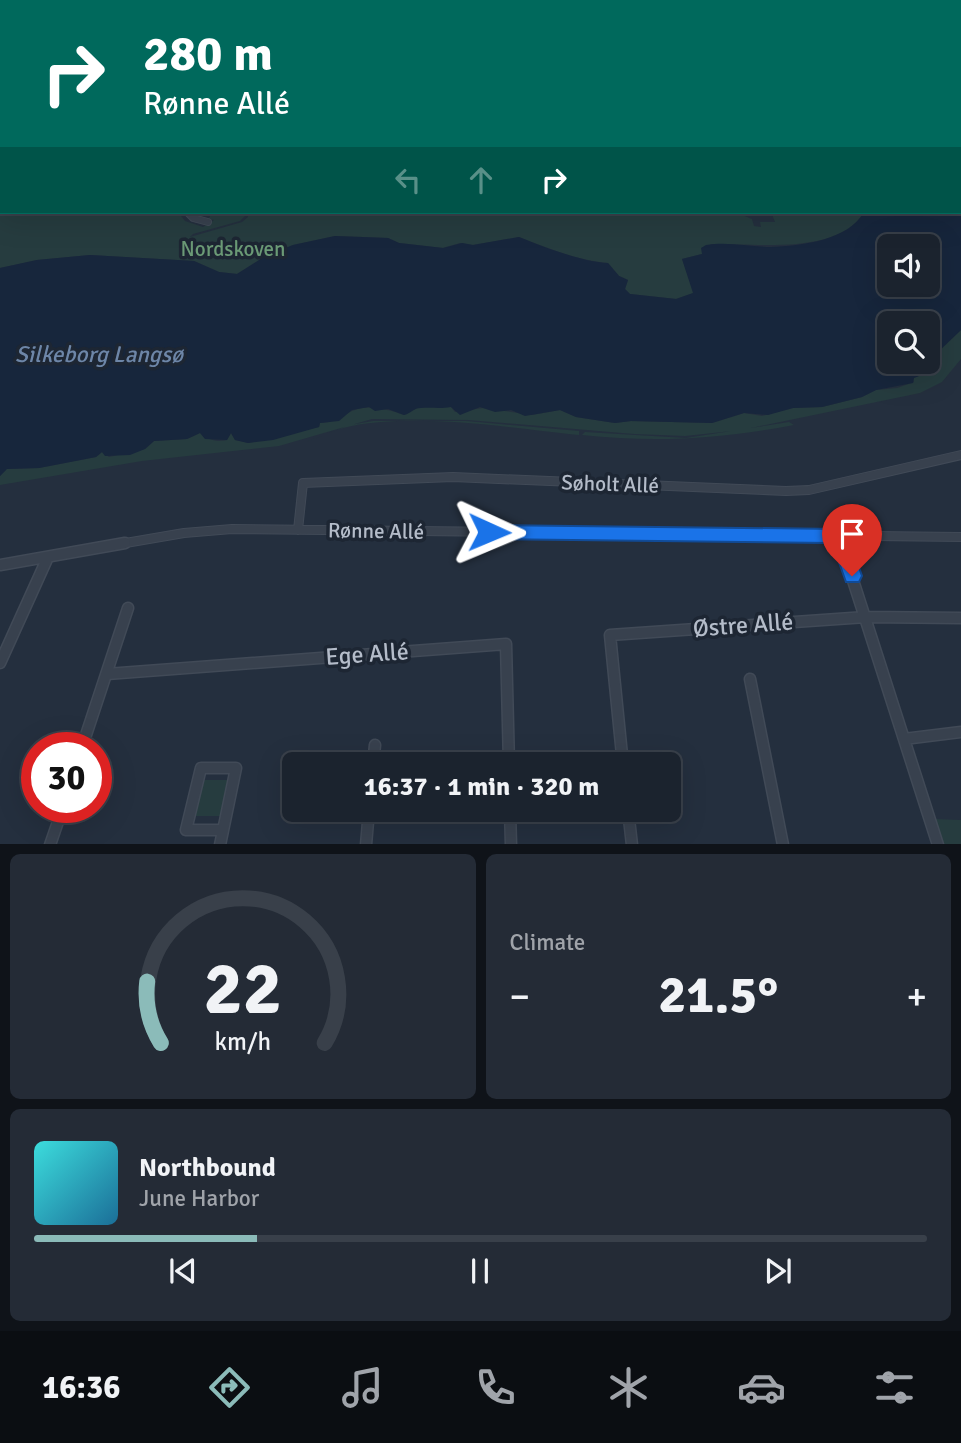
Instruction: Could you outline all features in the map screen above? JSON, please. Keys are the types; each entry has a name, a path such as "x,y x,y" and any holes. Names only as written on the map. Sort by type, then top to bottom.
{"street":[{"path":"189,214 193,218 208,222"},
{"name":"Søholt Allé","path":"298,530 303,483 453,477 786,491 809,490 961,455"},
{"name":"Rønne Allé","path":"0,565 209,530 961,537"},
{"path":"839,536 938,844"},
{"path":"0,663 48,557"},
{"path":"87,732 128,608"},
{"name":"Østre Allé","path":"622,752 610,635 866,617 961,618"},
{"name":"Ege Allé","path":"107,674 506,644 509,752"},
{"path":"750,679 783,844"},
{"path":"904,739 961,732"},
{"path":"374,752 375,745"},
{"path":"220,844 236,768 201,768 186,830 223,830"},
{"path":"366,844 368,822"},
{"path":"510,822 511,844"},
{"path":"629,822 632,844"},
{"path":"50,844 58,823"}],"green space":[{"name":"Nordskoven","path":"0,214 180,214 185,221 203,227 214,220 203,219 209,218 211,214 246,215 240,221 190,237 242,222 248,217 247,214 740,214 752,219 754,226 761,227 760,222 775,222 772,214 862,214 852,226 816,241 772,245 711,244 702,254 682,259 694,293 676,299 630,294 625,289 628,280 619,276 608,263 574,257 519,237 473,245 460,243 443,248 399,243 388,238 335,236 293,245 264,257 237,274 219,272 194,261 90,255 37,260 0,268"},
{"path":"192,214 203,214 202,219"},
{"path":"961,330 961,359 942,382 920,393 741,430 685,436 468,420 372,419 279,446 142,461 0,485 0,476 6,469 39,468 96,457 102,452 109,457 145,449 154,441 187,439 200,433 218,441 227,440 231,433 235,440 248,443 319,427 320,423 330,422 361,408 404,415 419,407 451,407 455,412 483,408 532,415 560,410 576,417 615,423 712,423 744,413 762,416 793,408 822,407 862,397 876,390 897,388 914,382 913,378 924,374 940,374 940,350"},
{"path":"373,421 404,421 352,426 330,433 350,425"},
{"path":"435,421 466,421 579,431 579,435 495,426"},
{"path":"789,422 794,425 741,434 689,438 636,439 582,435 585,432 686,438"},
{"path":"202,780 229,780 222,816 193,816"},
{"path":"934,819 961,820 961,844 944,844"}],"water":[{"name":"Silkeborg Langsø","path":"863,214 961,214 961,330 940,350 940,311 877,311 877,374 924,374 914,378 913,383 876,390 862,397 822,407 793,408 768,415 744,413 712,423 615,423 576,417 560,410 525,416 511,410 495,412 480,407 460,415 451,407 418,408 404,415 388,409 375,411 369,407 352,410 339,421 320,423 319,427 273,440 248,443 235,440 231,433 227,440 205,439 200,433 187,439 154,441 145,449 130,455 105,456 102,452 96,457 39,468 7,469 0,476 0,268 37,260 90,255 194,261 219,272 237,274 264,257 293,245 335,236 388,238 399,243 443,248 462,243 473,245 519,237 575,257 608,263 619,276 628,280 625,289 630,294 676,299 693,293 682,259 702,254 701,248 706,245 796,245 823,240 847,229"}],"route":[{"path":"489,532 839,536 852,576"}]}
